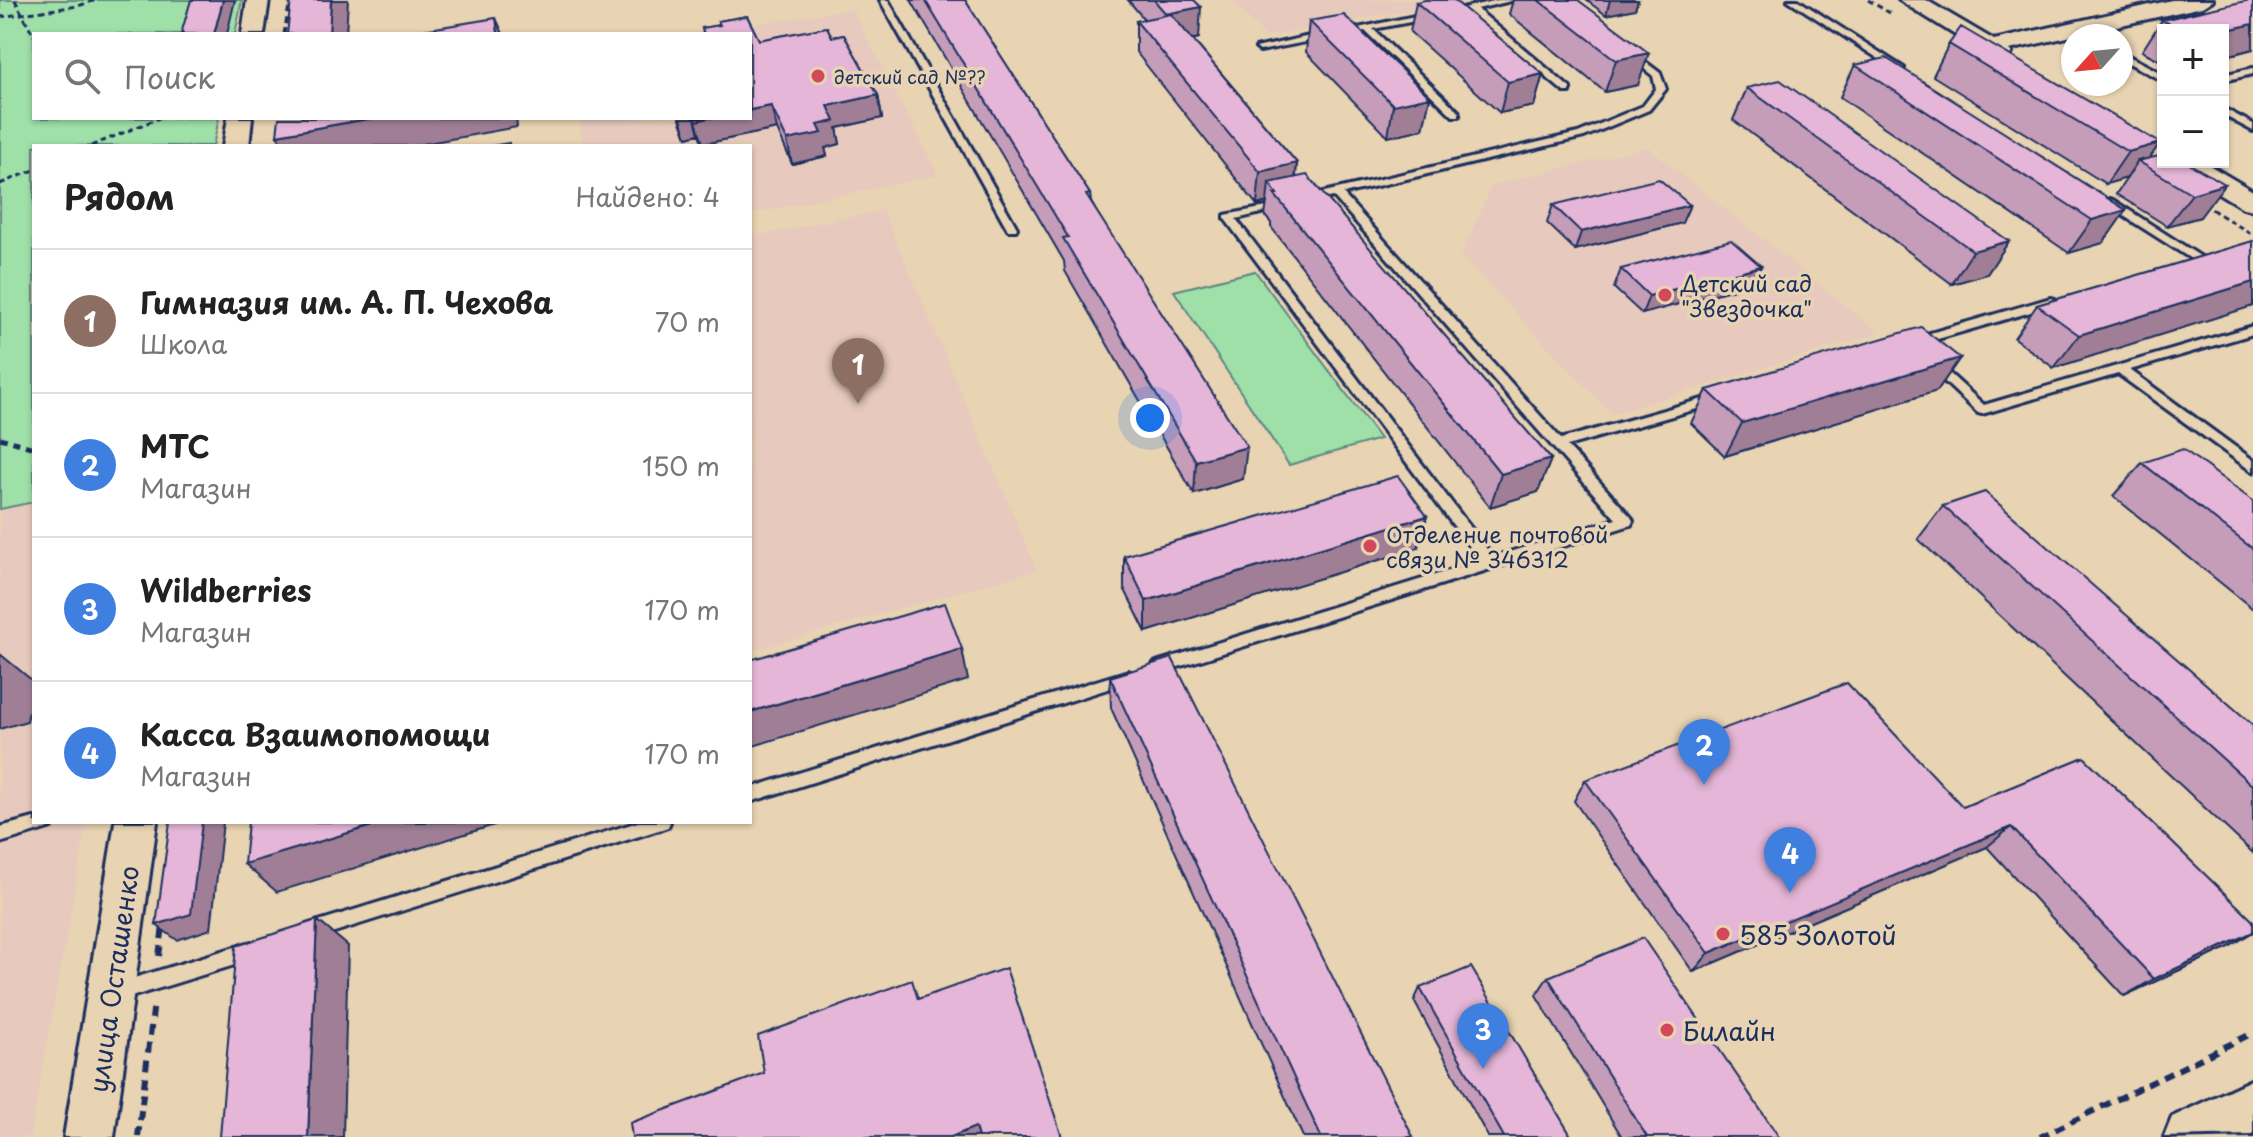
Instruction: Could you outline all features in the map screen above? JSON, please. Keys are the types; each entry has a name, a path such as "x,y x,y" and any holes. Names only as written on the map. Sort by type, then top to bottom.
{"main road":[{"path":"2192,1137 2253,1106"}],"street":[{"path":"253,32 258,0"},
{"path":"2110,24 2202,0"},
{"path":"1903,8 1991,47 2017,63"},
{"path":"1991,47 2061,35"},
{"path":"236,144 240,120"},
{"path":"2196,168 2253,202"},
{"name":"улица Осташенко","path":"89,1137 136,824"}],"lane":[{"path":"884,0 1012,228"},
{"path":"1260,48 1511,0"},
{"path":"1792,0 1910,75"},
{"path":"1470,8 1567,90"},
{"path":"1367,28 1456,114"},
{"path":"1490,563 1229,217 1581,135 1646,108 1661,89 1657,75 1621,47"},
{"path":"2133,62 2157,75"},
{"path":"2229,77 2253,71"},
{"path":"2229,114 2253,128"},
{"path":"752,794 1626,521 1336,193"},
{"path":"2094,193 2200,260"},
{"path":"2184,264 2213,256"},
{"path":"2062,299 1908,343 1982,410 2253,330"},
{"path":"2120,369 2253,467"},
{"path":"1559,444 1726,396"},
{"path":"0,835 39,824"},
{"path":"110,995 240,962 278,942 656,824"}],"path":[{"path":"15,0 32,32"},
{"path":"0,17 96,0"},
{"path":"284,32 290,0"},
{"path":"1868,0 1903,8"},
{"path":"96,144 154,120"},
{"path":"0,184 32,171"},
{"path":"2200,203 2253,235"},
{"path":"0,438 32,447"},
{"path":"2040,1137 2253,1033"}],"shaded area":[{"path":"1232,0 1463,0 1265,37"},
{"name":"детский сад №??","path":"852,9 938,175 752,214 752,144 583,144 579,120 752,120 752,32 703,32"},
{"name":"Детский сад \"Звездочка\"","path":"1648,147 1879,333 1612,414 1461,256 1492,185"},
{"path":"883,210 1037,570 752,650 752,237"},
{"path":"32,502 32,824 87,824 30,1137 0,1137 0,509"}],"green space":[{"path":"0,0 242,0 235,32 32,32 32,120 219,120 213,144 32,144 32,502 0,509"},
{"path":"1255,271 1380,439 1289,465 1174,291"}],"building":[{"path":"191,0 223,0 215,32 182,32"},
{"path":"291,0 331,0 329,32 287,32"},
{"path":"925,0 965,0 1247,447 1196,461 1063,238 1068,237"},
{"path":"1154,0 1194,0 1201,7 1166,14"},
{"path":"1454,0 1543,74 1508,82 1416,2"},
{"path":"1538,0 1578,0 1649,53 1616,60"},
{"path":"2253,0 2253,24 2229,30 2229,24 2170,24 2162,20"},
{"path":"1171,14 1297,163 1260,172 1136,21"},
{"path":"1344,15 1430,97 1393,105 1309,21"},
{"path":"747,16 759,40 827,27 832,37 844,35 878,95 828,106 835,121 818,125 822,133 787,140 771,106 752,110 752,32 703,32 702,28 720,25 718,21"},
{"path":"496,18 498,32 411,32"},
{"path":"1961,27 2061,85 2061,96 2079,96 2157,144 2128,152 1949,44"},
{"path":"1886,58 2126,210 2092,220 1855,65"},
{"path":"1780,80 2009,241 1973,251 1747,88"},
{"path":"279,120 362,120 277,135"},
{"path":"2157,156 2157,168 2197,168 2225,184 2192,194 2138,161"},
{"path":"1307,175 1551,459 1501,474 1274,194 1277,194 1269,183"},
{"path":"1659,179 1690,205 1581,232 1553,205"},
{"path":"1731,240 1761,266 1649,296 1621,269"},
{"path":"2253,241 2253,282 2079,335 2037,305"},
{"path":"1921,327 1960,358 1742,423 1707,390"},
{"path":"2183,449 2253,501 2253,549 2142,463"},
{"path":"1398,476 1427,516 1146,601 1124,556"},
{"path":"1985,492 2253,725 2253,786 1943,506"},
{"path":"945,603 962,649 752,711 752,659"},
{"path":"1172,658 1413,1137 1321,1137 1110,677"},
{"path":"1847,683 1963,807 2084,757 2253,921 2253,932 2154,979 2011,827 1709,953 1585,780"},
{"path":"170,824 202,824 191,914 156,925"},
{"path":"248,824 378,824 244,864"},
{"path":"317,920 308,1137 220,1137 236,946"},
{"path":"1643,938 1779,1137 1647,1137 1548,977"},
{"path":"1471,967 1570,1134 1565,1137 1504,1137 1420,988"},
{"path":"1006,968 1062,1137 978,1137 975,1127 951,1137 632,1137 630,1123 764,1073 758,1036 912,980 918,999"}],"place":[{"name":"детский сад №??","path":"818,76"},
{"name":"Детский сад \"Звездочка\"","path":"1665,295"},
{"name":"Гимназия им. А. П. Чехова","path":"858,404"},
{"name":"Отделение почтовой связи № 346312","path":"1370,546"},
{"name":"МТС","path":"1704,785"},
{"name":"Касса Взаимопомощи","path":"1790,893"},
{"name":"585 Золотой","path":"1723,934"},
{"name":"Билайн","path":"1667,1030"},
{"name":"Wildberries","path":"1483,1069"}]}
